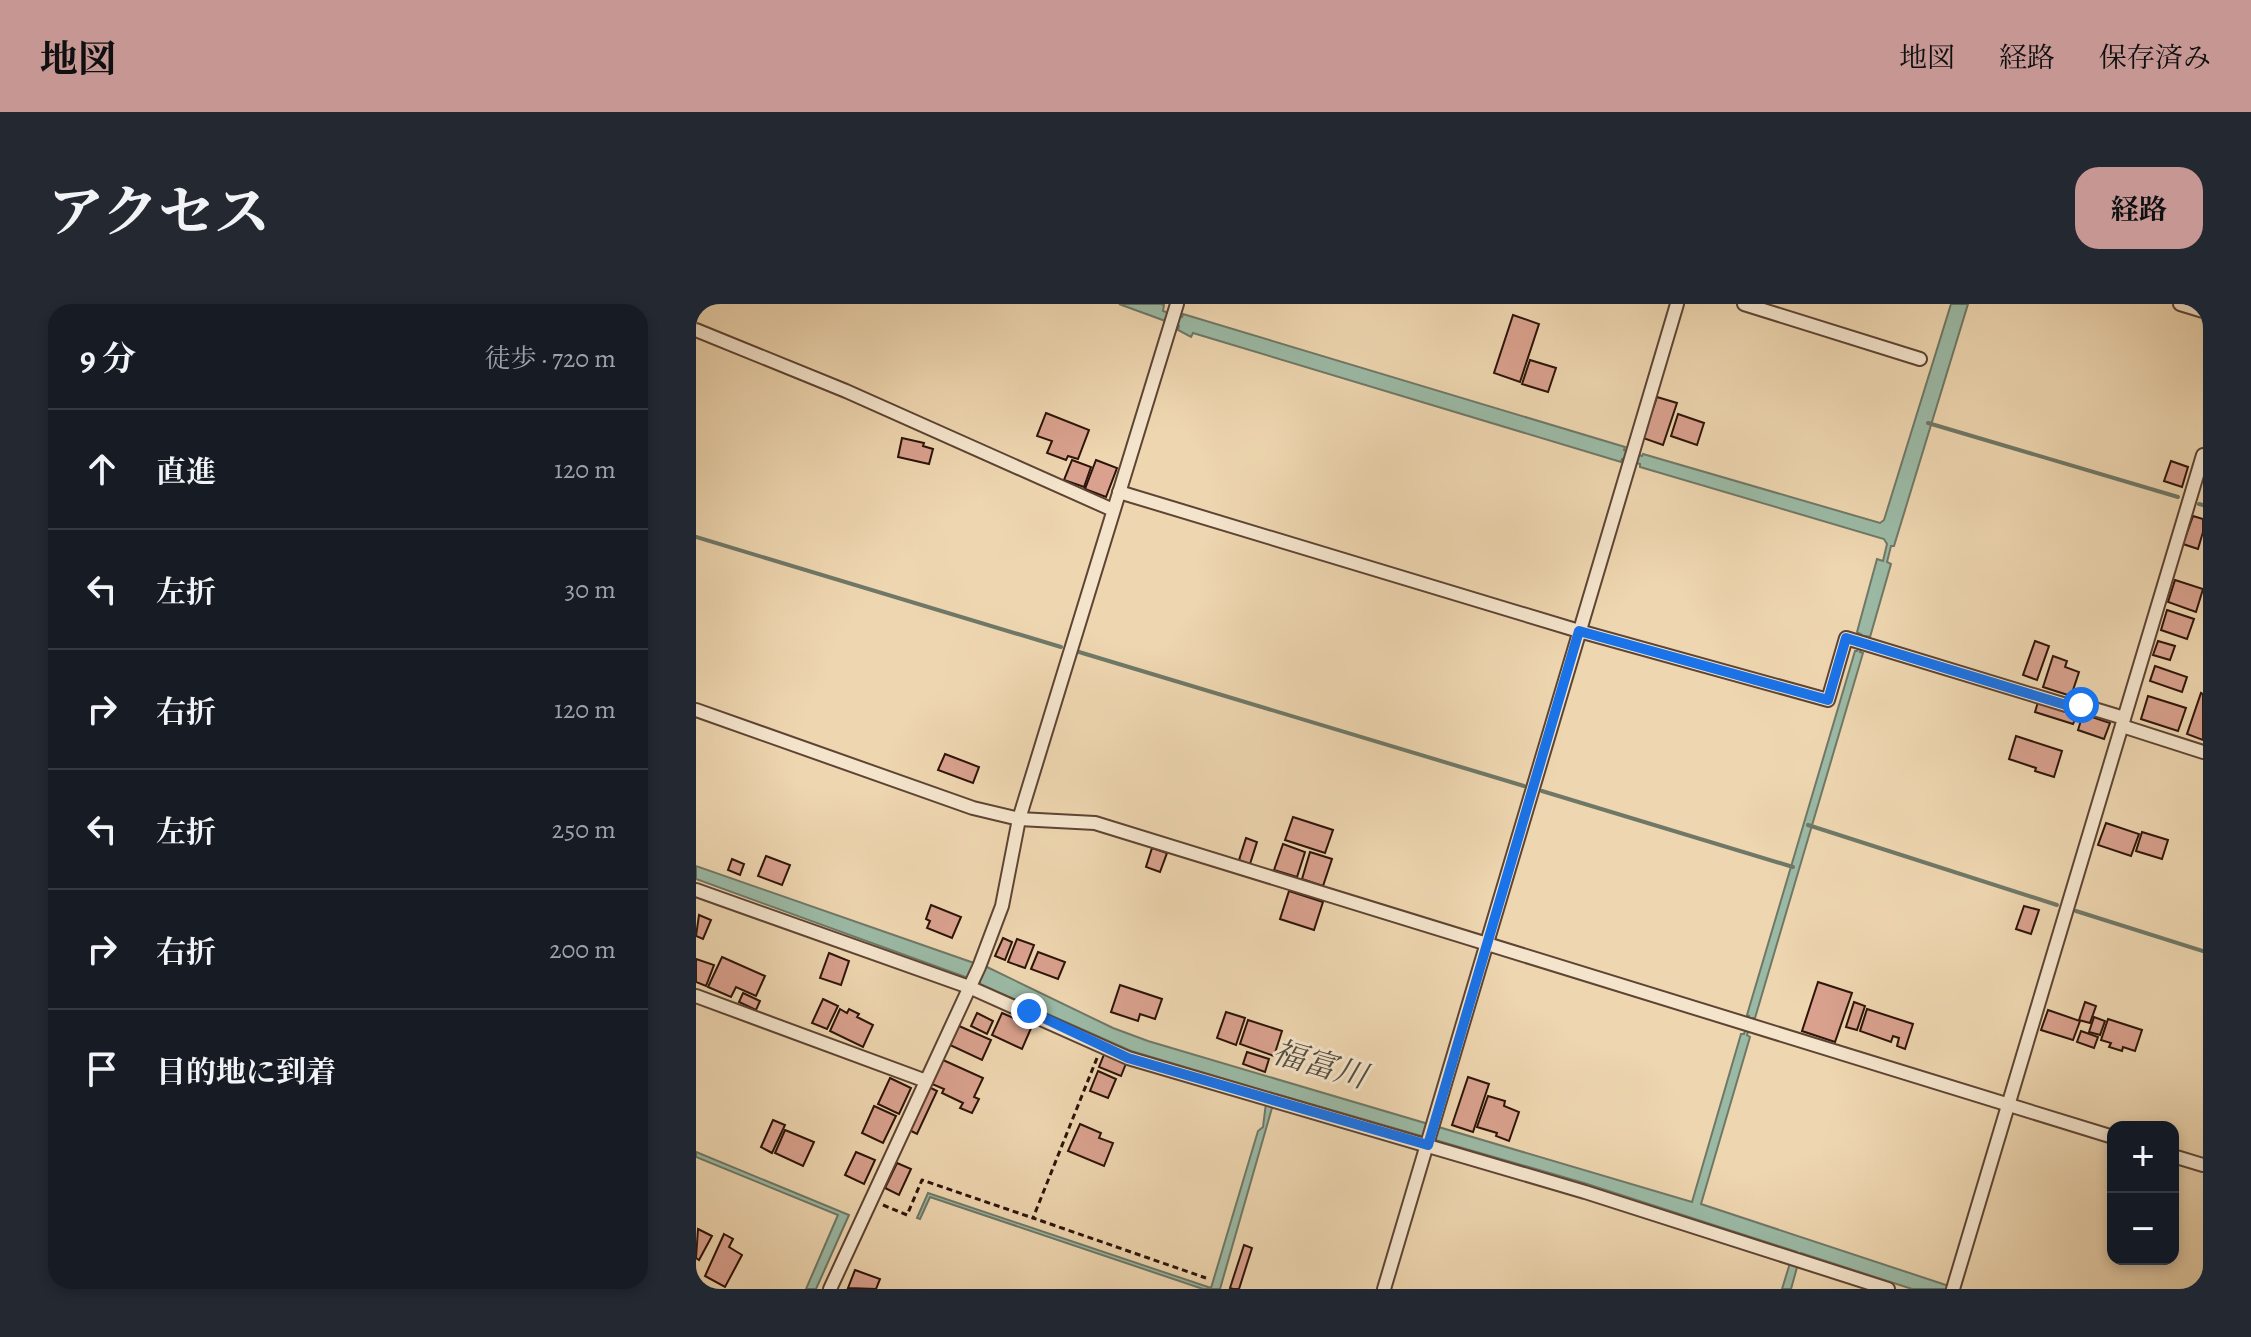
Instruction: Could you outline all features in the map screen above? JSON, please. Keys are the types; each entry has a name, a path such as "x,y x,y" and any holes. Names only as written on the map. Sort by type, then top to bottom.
{"street":[{"path":"1384,1289 1677,304"},
{"path":"1744,304 1920,359"},
{"path":"2180,304 2203,311"},
{"path":"830,1289 979,967 1002,906 1019,819 1176,308"},
{"path":"696,330 846,391 1113,510"},
{"path":"1954,1286 2203,455"},
{"path":"1119,492 1579,631 1828,700 1846,638 2066,705 2081,705 2203,752"},
{"path":"696,710 973,808 1019,819 1095,823 2107,1135"},
{"path":"696,890 971,984 1128,1058 1428,1142 1888,1289"},
{"path":"696,996 926,1081"},
{"path":"2179,1158 2203,1165"}],"path":[{"path":"1033,1218 1102,1046"},
{"path":"871,1200 907,1215 922,1180 1206,1278"}],"shaded area":[{"path":"1119,304 1161,304 1164,305 1163,311 1182,317 1183,314 1625,447 1624,450 1642,456 1880,523 1884,520 1951,304 1968,304 1894,546 1891,546 1887,562 1891,564 1870,637 1865,636 1860,652 1863,653 1755,1018 1747,1035 1750,1037 1701,1204 1958,1289 1912,1289 1801,1253 1791,1289 1782,1289 1797,1252 1584,1183 1276,1094 1220,1289 1203,1289 930,1197 920,1219 917,1218 928,1193 1211,1288 1258,1131 1263,1127 1266,1103 1269,1103 1272,1093 1131,1051 980,984 979,976 970,973 968,978 696,879 696,866 974,963 973,967 983,970 987,967 1113,1028 1148,1041 1692,1202 1862,635 1857,632 1877,559 1883,561 1887,544 1884,539 1640,467 1640,464 1622,459 1621,462 1193,333 1191,337 1178,330 1179,326"},
{"path":"696,1152 849,1215 816,1289 806,1289 838,1215 696,1157"}],"building":[{"path":"1513,315 1539,324 1520,382 1494,373"},
{"path":"1530,360 1556,368 1548,392 1522,384"},
{"path":"1657,397 1677,403 1663,445 1643,438"},
{"path":"1046,413 1089,430 1078,459 1068,456 1066,460 1047,453 1052,441 1037,436"},
{"path":"1678,414 1704,423 1697,445 1671,436"},
{"path":"902,438 924,443 923,446 933,449 929,464 898,457"},
{"path":"1072,460 1091,467 1084,487 1064,480"},
{"path":"1096,460 1117,468 1106,497 1085,489"},
{"path":"2171,461 2188,467 2182,487 2164,481"},
{"path":"2193,516 2203,519 2198,549 2183,544"},
{"path":"2175,580 2203,589 2196,612 2168,602"},
{"path":"2167,610 2194,619 2187,639 2161,630"},
{"path":"2035,641 2049,646 2037,680 2023,675"},
{"path":"2158,641 2175,646 2170,660 2153,655"},
{"path":"2053,656 2067,661 2065,667 2079,672 2071,696 2043,687"},
{"path":"2155,666 2187,677 2182,692 2150,681"},
{"path":"2203,694 2203,740 2187,734"},
{"path":"2148,696 2186,708 2178,731 2141,719"},
{"path":"2038,702 2077,715 2073,724 2035,712"},
{"path":"2083,714 2110,723 2104,739 2078,730"},
{"path":"2016,736 2062,751 2054,777 2009,759"},
{"path":"945,754 979,767 973,783 938,770"},
{"path":"1293,817 1333,830 1325,853 1285,840"},
{"path":"2106,823 2139,834 2131,856 2098,845"},
{"path":"2142,832 2168,840 2162,859 2136,851"},
{"path":"1246,838 1257,842 1250,864 1239,860"},
{"path":"1283,844 1305,852 1297,877 1274,870"},
{"path":"1152,848 1167,853 1160,872 1146,867"},
{"path":"1310,852 1332,859 1323,886 1302,879"},
{"path":"766,856 790,865 782,885 758,876"},
{"path":"732,859 744,864 740,875 728,870"},
{"path":"1289,891 1323,902 1314,930 1280,919"},
{"path":"931,905 961,917 952,938 927,928 930,921 926,919"},
{"path":"2024,906 2039,910 2031,934 2016,929"},
{"path":"699,915 711,920 703,939 696,936"},
{"path":"1003,938 1012,942 1005,960 995,956"},
{"path":"1017,939 1034,945 1025,968 1008,962"},
{"path":"1038,952 1065,962 1058,979 1031,969"},
{"path":"829,953 849,961 841,985 820,978"},
{"path":"722,957 765,976 756,996 736,987 731,997 708,987"},
{"path":"696,959 714,965 706,986 696,982"},
{"path":"1818,982 1852,993 1835,1042 1802,1031"},
{"path":"1120,985 1162,999 1155,1019 1140,1014 1138,1021 1111,1012"},
{"path":"743,993 760,1001 756,1010 739,1002"},
{"path":"823,999 838,1006 827,1029 812,1023"},
{"path":"1854,1002 1865,1006 1857,1030 1846,1027"},
{"path":"2085,1002 2096,1006 2090,1023 2079,1020"},
{"path":"840,1009 847,1013 849,1009 873,1025 863,1047 830,1031"},
{"path":"1867,1009 1913,1024 1905,1049 1897,1046 1899,1038 1893,1036 1891,1042 1860,1031"},
{"path":"2048,1010 2080,1021 2073,1040 2041,1030"},
{"path":"1226,1012 1245,1018 1236,1045 1217,1038"},
{"path":"977,1013 993,1021 987,1034 971,1026"},
{"path":"1002,1013 1032,1026 1022,1049 992,1035"},
{"path":"2094,1017 2105,1021 2100,1035 2089,1032"},
{"path":"2108,1019 2142,1030 2135,1051 2109,1047 2111,1043 2101,1040"},
{"path":"1248,1020 1282,1031 1274,1056 1240,1044"},
{"path":"959,1026 991,1040 982,1060 950,1045"},
{"path":"2081,1031 2098,1037 2094,1048 2077,1042"},
{"path":"1105,1052 1127,1061 1121,1076 1099,1067"},
{"path":"1247,1052 1269,1059 1265,1072 1243,1064"},
{"path":"943,1060 983,1078 974,1097 979,1099 972,1113 960,1108 963,1103 942,1093 944,1089 932,1084"},
{"path":"1098,1071 1116,1079 1108,1098 1090,1091"},
{"path":"1468,1077 1489,1084 1473,1132 1452,1125"},
{"path":"890,1078 911,1088 899,1114 878,1104"},
{"path":"929,1087 937,1091 917,1134 909,1130"},
{"path":"1488,1096 1505,1101 1504,1106 1519,1112 1509,1141 1496,1136 1497,1133 1477,1127"},
{"path":"874,1106 896,1116 883,1143 862,1133"},
{"path":"773,1120 785,1125 772,1153 761,1147"},
{"path":"1080,1124 1101,1133 1099,1138 1113,1143 1104,1166 1068,1151"},
{"path":"785,1130 814,1142 803,1166 775,1153"},
{"path":"856,1152 875,1160 864,1184 845,1175"},
{"path":"897,1163 911,1169 899,1195 885,1188"},
{"path":"698,1229 712,1236 699,1260 696,1258"},
{"path":"724,1234 733,1239 729,1247 742,1255 725,1287 705,1276"},
{"path":"1244,1245 1252,1248 1239,1289 1233,1289 1230,1288"},
{"path":"855,1270 880,1279 876,1289 848,1288"}],"waterway":[{"path":"1928,423 2178,497"},
{"path":"2199,504 2203,505"},
{"path":"696,537 1061,647"},
{"path":"1079,652 1524,786"},
{"path":"1542,791 1793,867"},
{"path":"1808,825 2057,905"},
{"path":"2076,911 2203,951"}],"route":[{"path":"1029,1011 1128,1058 1428,1145 1579,631 1828,700 1846,638 2066,705 2081,705"}],"water label":[{"name":"福富川","path":"1320,1064"}]}
